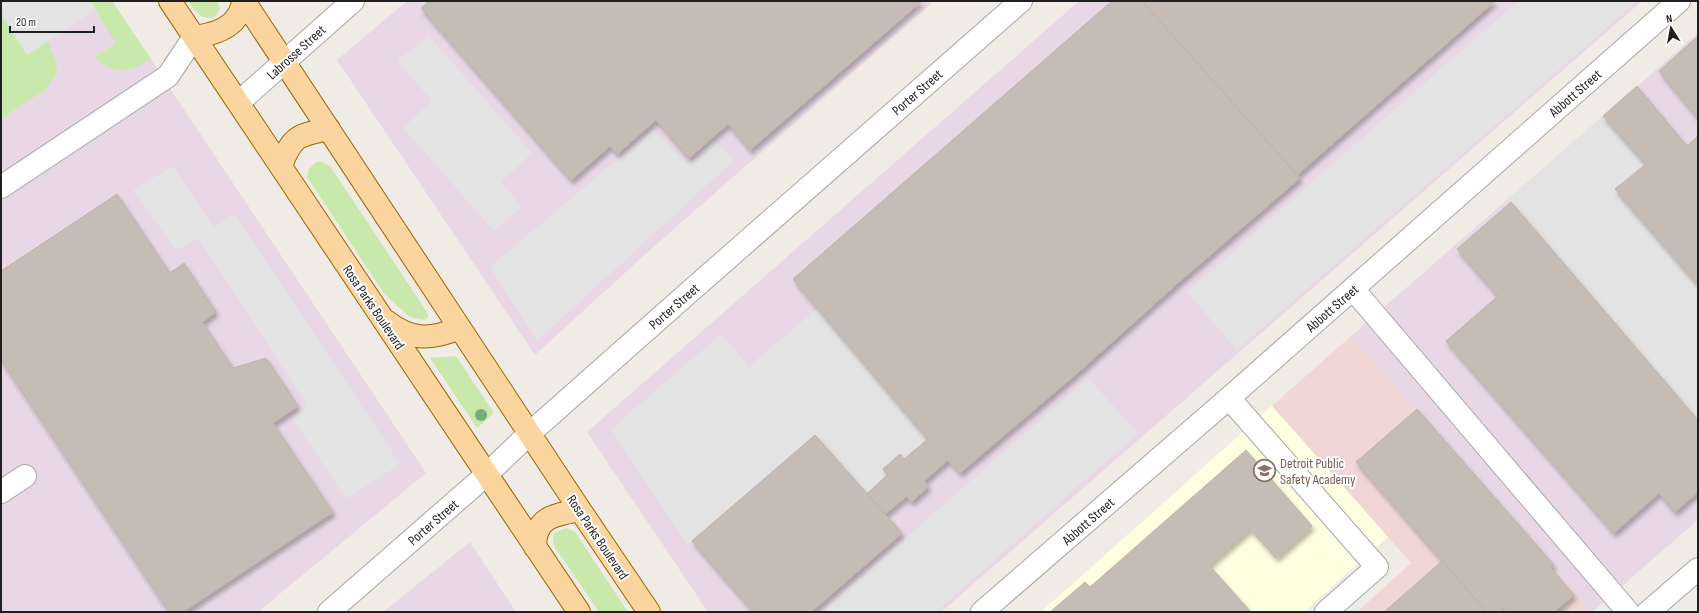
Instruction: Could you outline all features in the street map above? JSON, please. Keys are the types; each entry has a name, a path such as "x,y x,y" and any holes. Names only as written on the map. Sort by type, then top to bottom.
{"main road":[{"name":"Rosa Parks Boulevard","path":"170,1 579,612"},
{"name":"Rosa Parks Boulevard","path":"244,1 649,612"},
{"path":"194,37 208,36 222,30 236,19 244,1"},
{"path":"281,166 288,147 296,138 307,133 329,129"},
{"path":"381,318 398,331 413,336 441,336 460,328"},
{"path":"535,547 535,533 545,521 557,514 580,510"}],"street":[{"name":"Labrosse Street","path":"239,102 353,1"},
{"name":"Porter Street","path":"329,612 486,475 530,433 1020,1"},
{"name":"Abbott Street","path":"982,612 1229,398 1679,1"},
{"path":"1,187 168,76 194,37"},
{"path":"1353,289 1628,612"},
{"path":"1229,398 1377,567 1326,612"},
{"path":"1,492 25,476"},
{"path":"1648,612 1698,569"}],"shaded area":[{"path":"1,1 112,1 426,473 258,612 1,612"},
{"path":"1,1 90,1 96,10 27,55 1,14"},
{"path":"407,1 934,1 650,250 535,355 337,60"},
{"path":"1079,1 1642,1 941,612 708,612 587,432"},
{"path":"1518,1 1638,1 1237,350 1187,292"},
{"path":"1698,33 1698,520 1592,612 1351,336"},
{"path":"429,36 532,153 501,182 522,207 494,231 403,128 432,101 397,61"},
{"path":"1603,116 1646,164 1615,190 1698,285 1698,420 1511,202 1506,201"},
{"path":"653,129 688,165 715,140 734,160 537,341 490,267"},
{"path":"173,166 214,227 235,214 400,464 346,499 292,417 308,406 198,238 176,250 133,190"},
{"path":"818,308 928,439 904,459 899,454 883,469 887,475 867,494 815,435 687,545 611,429 721,334 749,366"},
{"path":"1351,336 1592,612 1357,612 1411,563 1272,406"},
{"path":"1088,378 1138,433 936,612 821,612"},
{"name":"Detroit Public Safety Academy","path":"1272,406 1388,537 1304,612 1041,612"},
{"path":"470,542 516,612 383,612"}],"green space":[{"path":"90,1 112,1 151,59 129,70 116,70 102,63 95,57 116,43"},
{"path":"188,1 218,1 220,10 213,18 208,18 201,16"},
{"path":"1,14 27,55 48,41 56,61 57,74 45,90 1,119"},
{"path":"316,162 322,162 330,166 427,312 428,317 425,320 410,317 385,295 307,177 309,169"},
{"path":"456,356 494,413 477,428 430,358"},
{"path":"566,528 575,532 628,612 599,612 554,546 554,533"}],"building":[{"path":"429,1 922,1 750,150 728,124 689,158 656,120 617,154 610,146 571,180 421,8"},
{"path":"1112,1 1142,1 1300,178 1179,282 1081,370 960,473 948,460 924,481 929,486 911,502 907,496 885,514 867,494 887,475 883,469 900,454 904,459 928,439 793,279"},
{"path":"1142,1 1495,1 1297,175"},
{"path":"1698,36 1698,118 1659,71"},
{"path":"1637,86 1687,146 1698,136 1698,285 1615,189 1646,164 1603,116"},
{"path":"117,194 170,273 184,263 216,312 202,322 233,368 266,358 298,406 273,423 333,512 183,612 169,612 1,360 1,271"},
{"path":"1511,202 1698,420 1698,492 1675,512 1659,493 1614,533 1446,341 1498,296 1457,249"},
{"path":"1417,409 1554,565 1551,568 1574,595 1554,612 1506,612 1504,609 1501,612 1487,612 1356,462"},
{"path":"815,435 902,533 811,612 754,612 692,541"},
{"path":"1246,450 1312,526 1276,558 1250,529 1209,565 1251,612 1050,612 1085,582 1090,587"},
{"path":"1442,561 1487,612 1384,612"}],"place":[{"name":"Detroit Public Safety Academy","path":"1264,471"}]}
